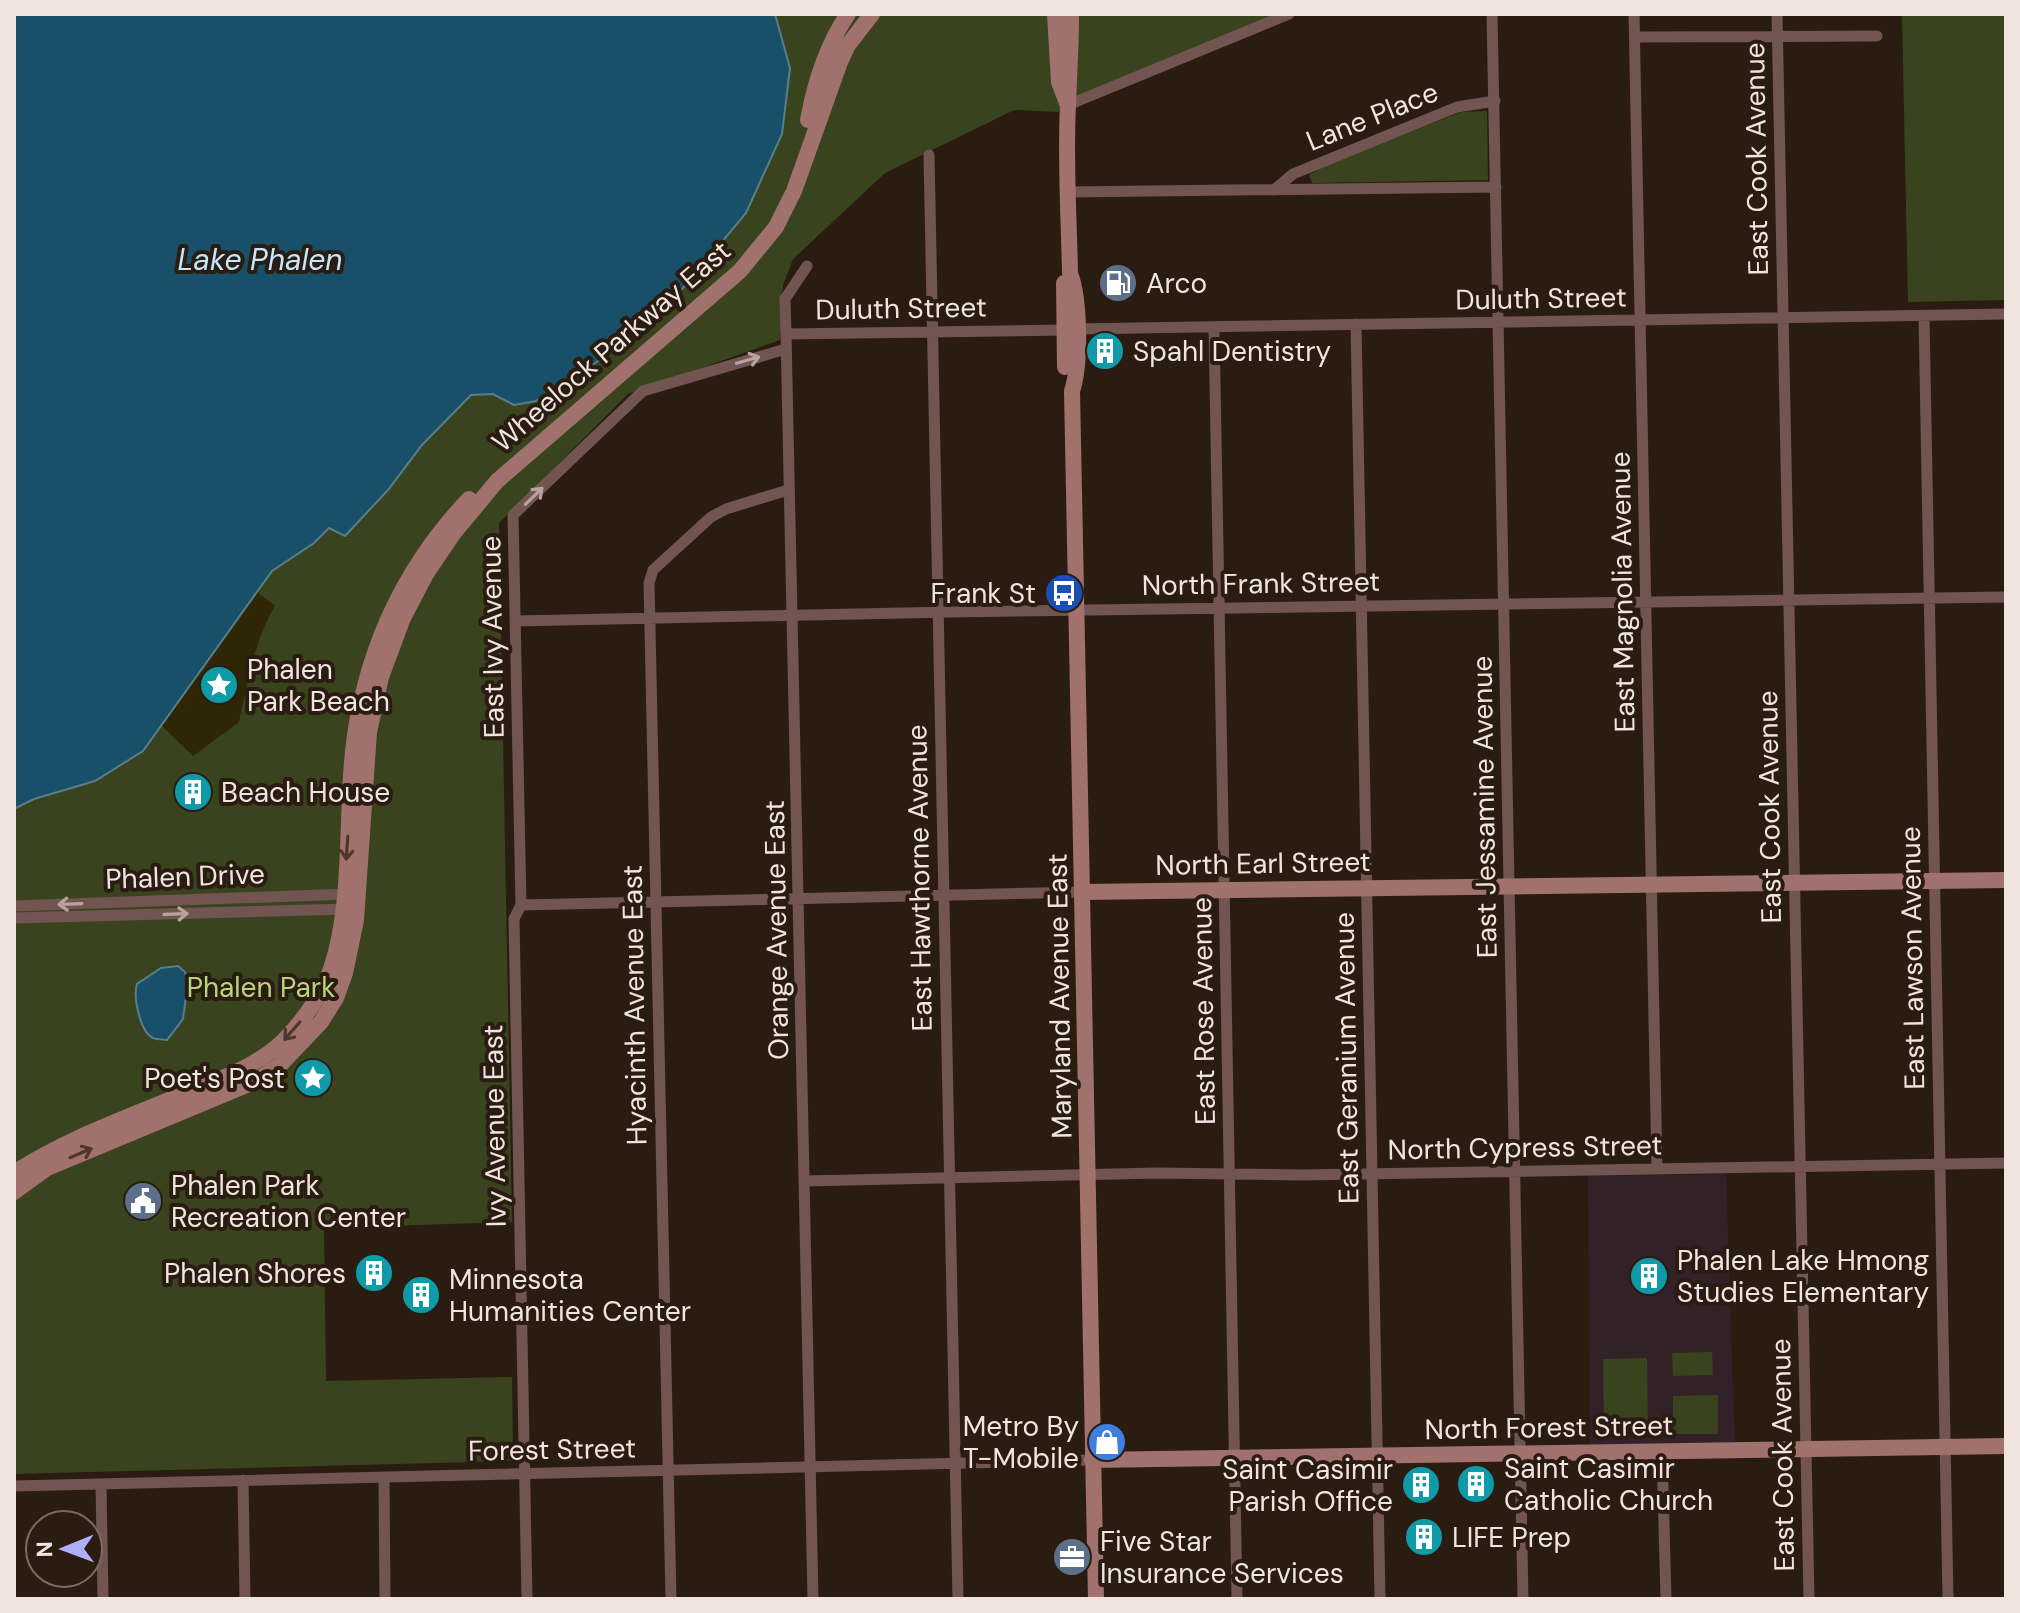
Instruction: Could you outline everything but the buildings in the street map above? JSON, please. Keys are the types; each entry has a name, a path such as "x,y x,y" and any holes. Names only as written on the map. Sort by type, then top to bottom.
{"street":[{"name":"Wheelock Parkway East","path":"14,1192 47,1168 256,1081 281,1064 321,1022 336,998 345,973 356,725 379,637 403,586 446,523 478,490 497,481 740,271 776,227 794,191 840,62 848,45 872,14"},
{"name":"Maryland Avenue East","path":"1055,14 1059,82 1068,105"},
{"name":"Maryland Avenue East","path":"1071,14 1068,192 1070,273 1074,284 1070,330 1076,378 1072,391 1096,1599"},
{"path":"1068,105 1289,14"},
{"name":"East Jessamine Avenue","path":"1492,14 1523,1599"},
{"name":"East Magnolia Avenue","path":"1634,14 1657,1169"},
{"name":"East Cook Avenue","path":"1777,14 1809,1599"},
{"name":"Wheelock Parkway East","path":"802,165 818,76 842,19"},
{"path":"1635,37 1877,36"},
{"name":"Lane Place","path":"1273,190 1293,174 1457,107 1495,101"},
{"name":"East Hawthorne Avenue","path":"929,155 958,1599"},
{"name":"Lane Place","path":"1068,192 1496,187"},
{"name":"Orange Avenue East","path":"807,266 785,299 813,1599"},
{"name":"Duluth Street","path":"786,334 2006,314"},
{"name":"East Lawson Avenue","path":"1924,316 1948,1599"},
{"name":"East Geranium Avenue","path":"1356,324 1380,1599"},
{"name":"East Rose Avenue","path":"1214,327 1237,1599"},
{"name":"East Ivy Avenue","path":"521,900 513,515 643,391 786,349"},
{"name":"Hyacinth Avenue East","path":"671,1599 649,583 653,570 717,514 788,490"},
{"name":"North Frank Street","path":"516,621 2006,597"},
{"name":"North Earl Street","path":"521,900 655,902 1366,887 2006,880"},
{"name":"Ivy Avenue East","path":"521,900 514,919 527,1599"},
{"name":"Wheelock Parkway East","path":"14,1173 65,1144 250,1066 287,1037 303,1018 330,973 350,902"},
{"name":"Phalen Drive","path":"14,906 350,902"},
{"name":"Phalen Drive","path":"14,918 350,902"},
{"name":"North Cypress Street","path":"805,1181 2006,1163"},
{"name":"North Forest Street","path":"1092,1460 2006,1446"},
{"path":"1662,1452 1666,1599"},
{"name":"Forest Street","path":"14,1486 1092,1460"},
{"path":"384,1477 385,1599"},
{"path":"243,1480 245,1599"},
{"path":"101,1484 103,1599"}],"shaded area":[{"path":"1726,1174 1735,1451 1590,1453 1588,1176"}],"green space":[{"name":"Phalen Park","path":"775,14 1279,14 1058,112 1014,110 885,173 793,259 783,285 780,340 628,394 499,523 512,1222 324,1228 326,1381 512,1377 513,1461 14,1474 14,809 143,751 272,571 314,543 330,528 345,535 388,490 422,445 471,395 493,394 514,405 536,401 632,337 687,284 746,213 780,38"},
{"path":"1902,14 2006,14 2006,300 1908,302"},
{"path":"1487,111 1488,180 1312,183 1309,175 1324,166 1461,112"},
{"path":"1712,1352 1713,1375 1673,1376 1672,1353"},
{"path":"1647,1358 1648,1432 1604,1433 1603,1359"},
{"path":"1718,1395 1718,1434 1673,1434 1673,1396"}],"sand":[{"name":"Phalen Park Beach","path":"257,592 275,606 257,648 239,722 193,756 161,725"}],"water":[{"name":"Lake Phalen","path":"14,14 775,14 790,68 782,134 746,213 687,284 632,337 536,401 514,405 493,394 471,395 422,445 388,490 345,536 329,528 314,543 272,571 143,751 95,781 34,799 14,809"},
{"path":"178,966 185,972 188,982 183,1019 167,1040 154,1038 144,1029 139,1014 137,984 161,968"}],"place":[{"name":"Arco","path":"1118,283"},
{"name":"Spahl Dentistry","path":"1105,351"},
{"name":"Frank St","path":"1064,593"},
{"name":"Phalen Park Beach","path":"219,685"},
{"name":"Beach House","path":"193,792"},
{"name":"Poet's Post","path":"313,1078"},
{"name":"Phalen Park Recreation Center","path":"143,1201"},
{"name":"Phalen Shores","path":"374,1273"},
{"name":"Phalen Lake Hmong Studies Elementary","path":"1649,1276"},
{"name":"Minnesota Humanities Center","path":"421,1295"},
{"name":"Metro By T-Mobile","path":"1107,1442"},
{"name":"Saint Casimir Catholic Church","path":"1476,1484"},
{"name":"Saint Casimir Parish Office","path":"1421,1485"},
{"name":"LIFE Prep","path":"1424,1537"},
{"name":"Five Star Insurance Services","path":"1072,1557"}]}
